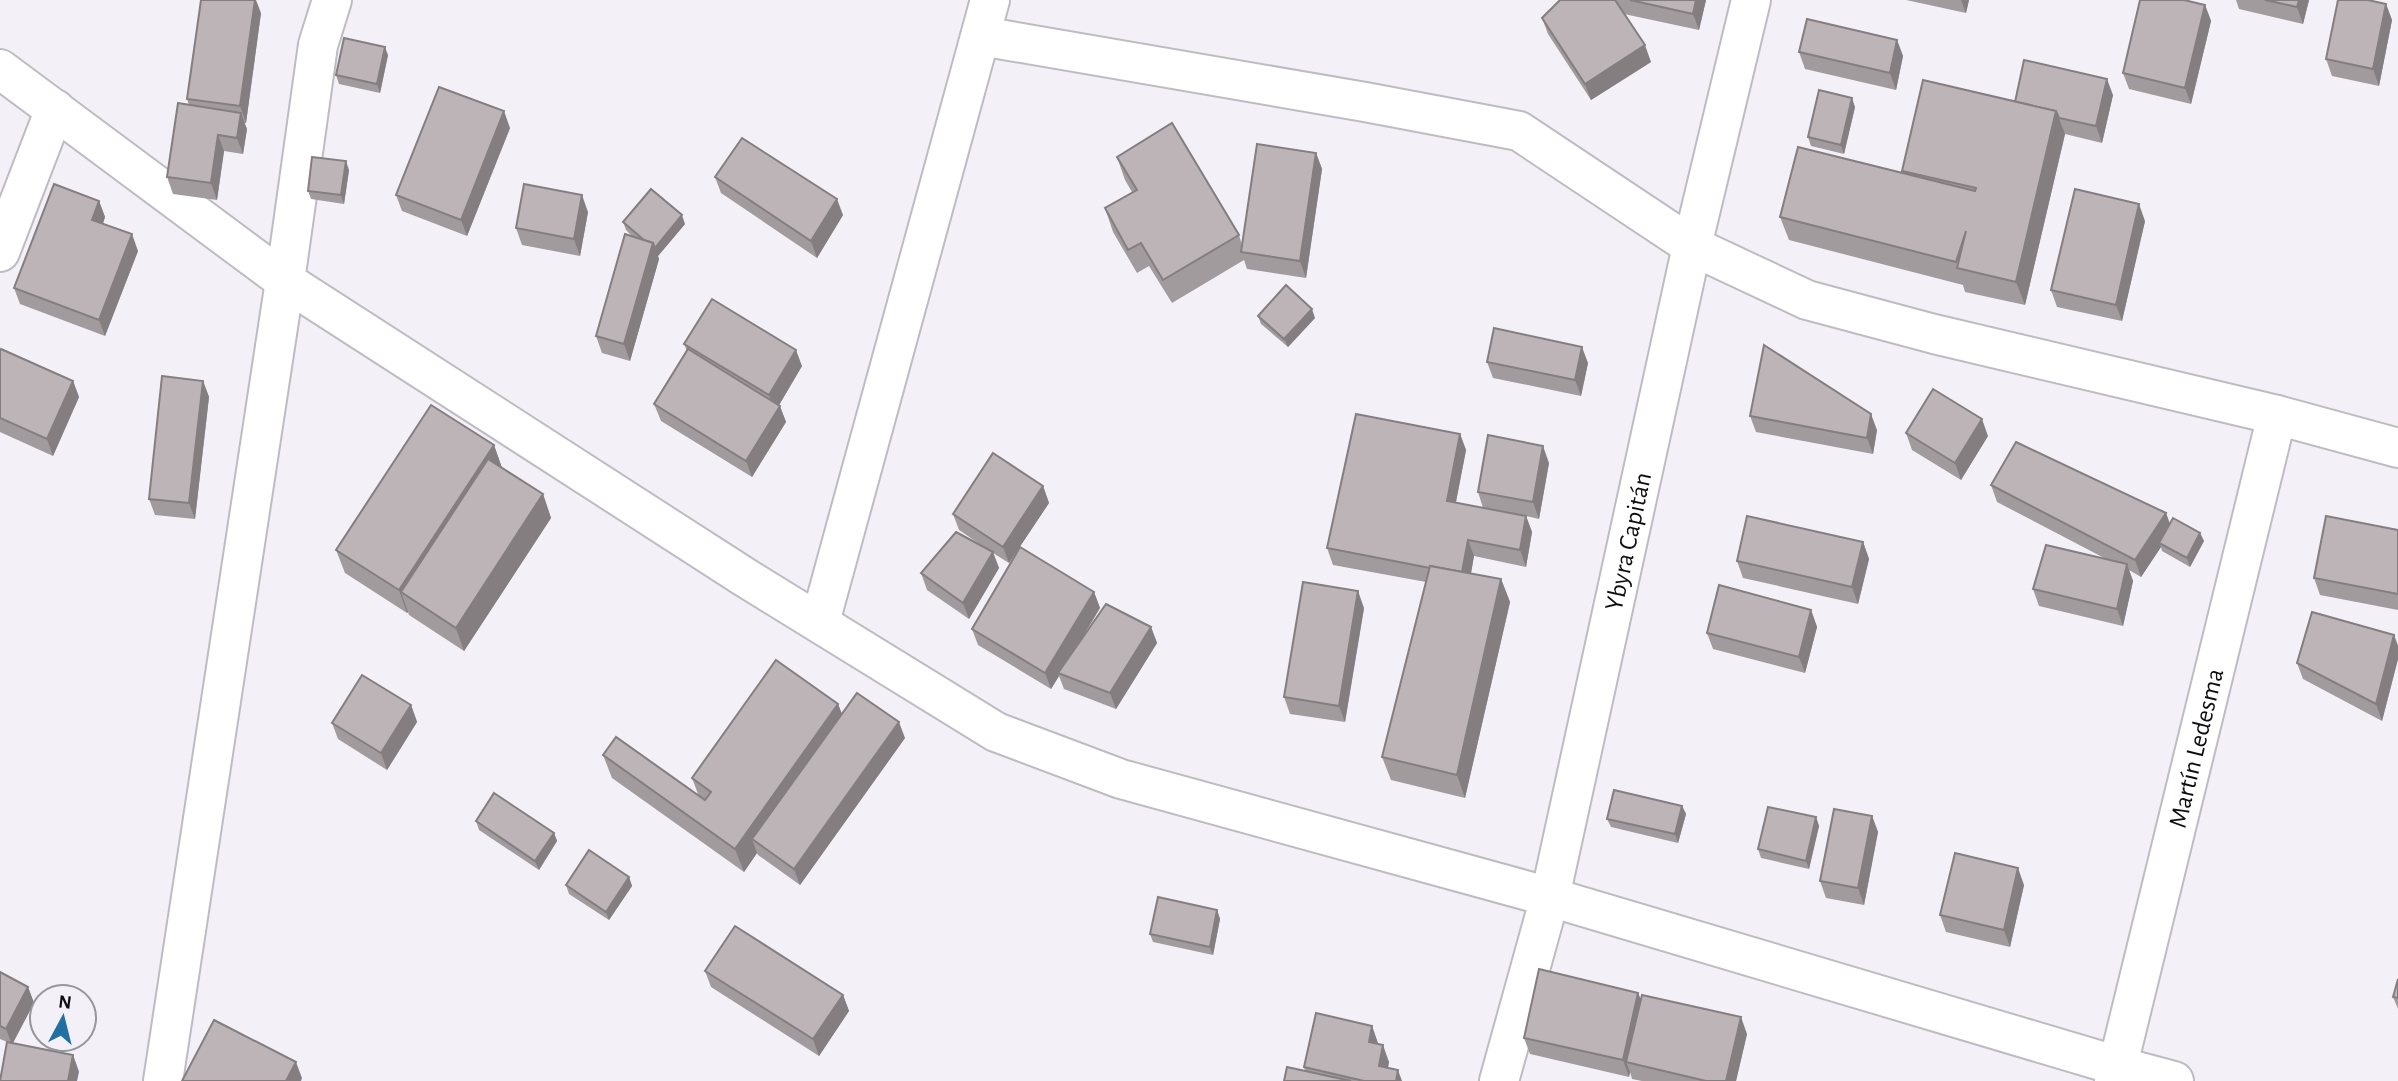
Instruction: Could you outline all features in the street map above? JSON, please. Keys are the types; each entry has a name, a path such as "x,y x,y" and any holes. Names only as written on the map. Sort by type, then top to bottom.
{"street":[{"path":"163,1081 285,281 318,44 332,0"},
{"path":"820,622 990,0"},
{"name":"Ybyra Capitán","path":"1499,1081 1550,898 1692,246 1751,0"},
{"path":"981,36 1519,131 1692,246 1807,300 1934,334 2277,415 2398,448"},
{"path":"0,69 285,281 746,578 996,732 1108,775 1550,898 2116,1074 2174,1081"},
{"path":"0,252 55,109"},
{"name":"Martín Ledesma","path":"2116,1074 2277,415"}],"building":[{"path":"201,0 255,0 240,106 187,99"},
{"path":"1560,0 1615,0 1645,45 1585,84 1542,18"},
{"path":"1630,0 1696,0 1693,14"},
{"path":"2140,0 2184,0 2205,5 2185,88 2123,73"},
{"path":"2265,0 2299,0 2297,7"},
{"path":"2338,0 2368,0 2386,4 2373,69 2326,59"},
{"path":"1807,19 1897,40 1890,73 1799,52"},
{"path":"344,38 385,47 377,84 336,75"},
{"path":"2024,60 2107,79 2096,126 2059,118 2056,111 2015,102"},
{"path":"1923,80 2056,111 2016,282 1957,268 1966,231 1956,262 1780,217 1798,147 1975,191 1976,188 1902,171"},
{"path":"439,87 504,111 461,220 396,195"},
{"path":"1819,90 1852,98 1841,145 1808,137"},
{"path":"178,103 241,113 237,138 218,135 211,183 167,177"},
{"path":"1172,123 1239,235 1163,280 1141,243 1128,250 1105,208 1137,190 1117,157"},
{"path":"742,138 837,199 811,241 715,177"},
{"path":"1257,144 1316,153 1300,261 1241,252"},
{"path":"312,157 346,161 341,195 308,191"},
{"path":"54,184 99,201 92,220 132,234 99,320 14,288"},
{"path":"524,184 582,195 574,239 516,228"},
{"path":"651,189 682,215 655,248 653,243 644,240 623,222"},
{"path":"2075,189 2139,204 2116,305 2051,290"},
{"path":"625,234 653,243 624,344 596,336"},
{"path":"1286,285 1312,309 1284,339 1258,316"},
{"path":"712,299 796,350 769,395 684,344"},
{"path":"1494,328 1582,347 1575,380 1487,362"},
{"path":"1764,345 1871,414 1867,438 1750,416"},
{"path":"1,349 73,381 47,439 0,418"},
{"path":"688,349 780,406 746,461 654,404"},
{"path":"162,376 203,381 189,503 149,499"},
{"path":"1933,389 1982,419 1955,463 1906,433"},
{"path":"431,405 494,445 399,590 336,550"},
{"path":"1356,414 1460,434 1447,501 1526,516 1520,550 1468,540 1462,572 1327,548"},
{"path":"1488,435 1543,446 1533,502 1478,492"},
{"path":"2016,442 2166,513 2135,560 1991,485"},
{"path":"993,453 1043,486 1003,547 953,514"},
{"path":"488,459 543,494 456,628 401,592"},
{"path":"1747,516 1863,542 1852,587 1737,561"},
{"path":"2326,516 2398,530 2398,594 2314,578"},
{"path":"2173,518 2200,533 2187,558 2159,543"},
{"path":"956,532 993,552 963,603 921,573"},
{"path":"2046,545 2127,564 2117,609 2033,589"},
{"path":"1020,547 1094,592 1045,673 972,629"},
{"path":"1430,566 1501,579 1457,775 1382,757"},
{"path":"1303,582 1358,591 1339,706 1284,697"},
{"path":"1719,585 1811,610 1799,657 1707,633"},
{"path":"1106,604 1151,627 1110,693 1058,673"},
{"path":"2312,612 2394,635 2376,704 2297,663"},
{"path":"776,660 838,704 735,849 603,755 616,737 705,800 711,792 692,778"},
{"path":"362,675 411,705 381,753 332,723"},
{"path":"857,693 899,722 794,869 752,839"},
{"path":"1614,790 1682,806 1675,834 1607,819"},
{"path":"494,793 554,833 535,861 476,821"},
{"path":"1768,807 1816,817 1806,861 1758,849"},
{"path":"1834,809 1872,816 1858,888 1820,881"},
{"path":"589,850 629,877 606,912 566,885"},
{"path":"1955,853 2018,868 2004,930 1940,915"},
{"path":"1158,897 1217,910 1210,947 1150,934"},
{"path":"735,926 843,995 813,1039 705,971"},
{"path":"1539,969 1638,993 1623,1060 1524,1038"},
{"path":"0,972 28,987 6,1029 0,1026"},
{"path":"2398,979 2398,998 2393,997"},
{"path":"1642,995 1741,1017 1726,1081 1706,1081 1626,1062"},
{"path":"1316,1013 1372,1026 1369,1042 1383,1045 1379,1066 1398,1070 1396,1081 1364,1081 1304,1067"},
{"path":"214,1020 296,1062 286,1081 182,1081"},
{"path":"7,1042 28,1046 28,1053 73,1055 68,1081 0,1081"},
{"path":"1287,1067 1351,1081 1284,1081"}]}
